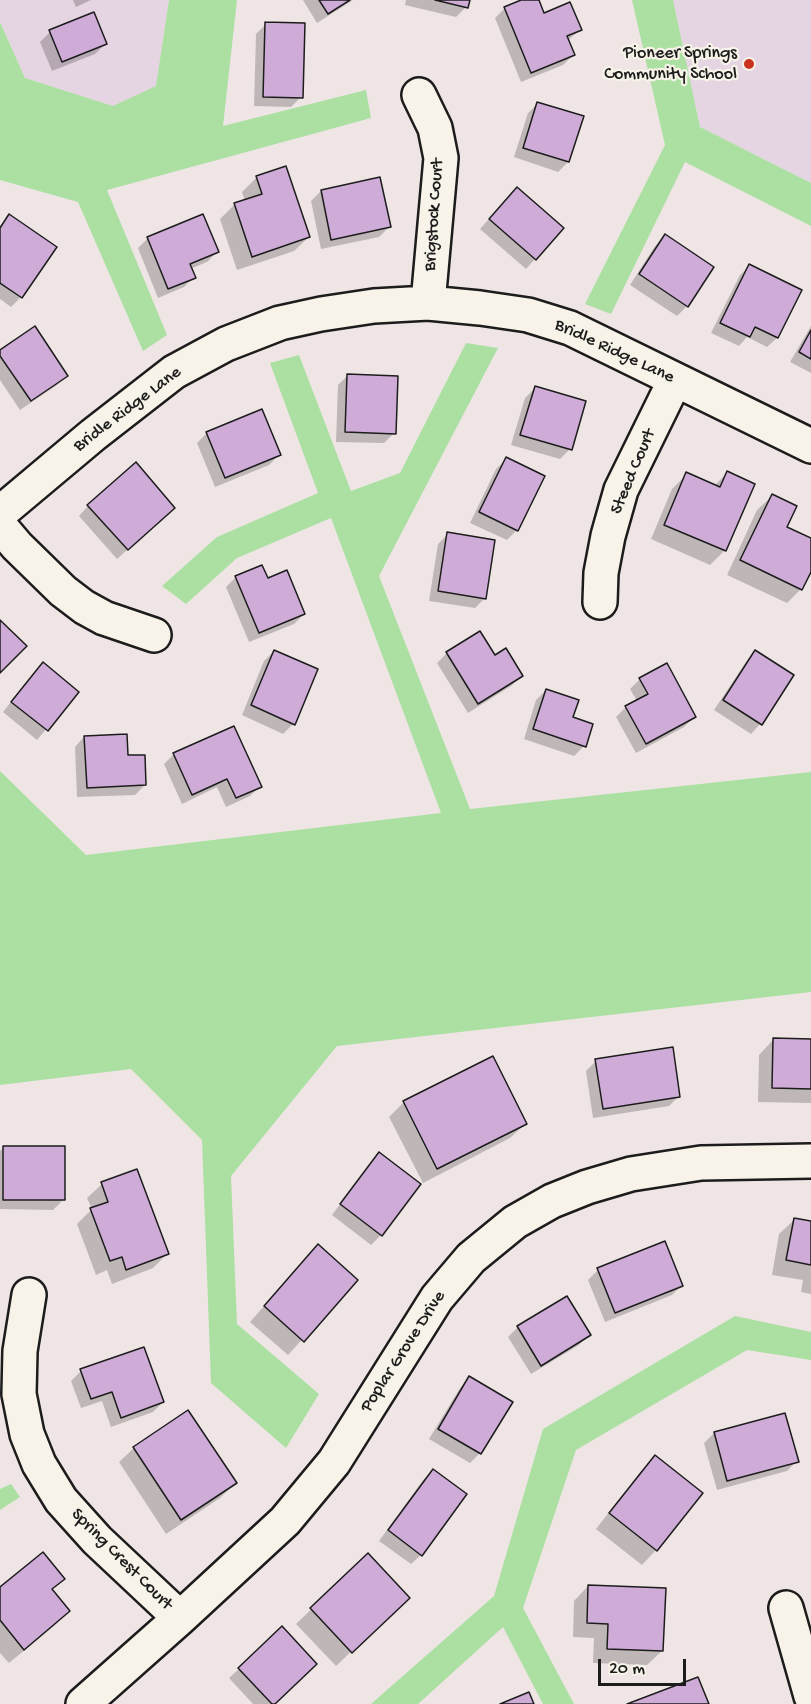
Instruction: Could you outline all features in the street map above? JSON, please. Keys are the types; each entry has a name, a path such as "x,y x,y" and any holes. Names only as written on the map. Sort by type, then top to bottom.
{"street":[{"name":"Brigstock Court","path":"419,95 435,128 441,158 429,303"},
{"name":"Bridle Ridge Lane","path":"0,513 93,435 174,372 226,344 280,323 374,306 429,303 480,308 528,315 570,328 811,446"},
{"name":"Steed Court","path":"600,602 607,545 621,490 675,380"},
{"path":"0,526 63,591 84,607 104,618 154,634"},
{"name":"Poplar Grove Drive","path":"83,1704 285,1521 334,1462 437,1298 471,1258 515,1222 552,1201 587,1187 631,1174 701,1163 811,1161"},
{"name":"Spring Crest Court","path":"29,1295 20,1351 19,1394 27,1434 39,1464 61,1500 97,1540 180,1618"},
{"path":"786,1608 811,1696"}],"shaded area":[{"path":"0,0 169,0 156,87 113,106 25,78 0,22"},
{"name":"Pioneer Springs Community School","path":"673,0 811,0 811,183 700,127"}],"green space":[{"path":"169,0 237,0 223,126 366,90 371,118 107,190 167,335 143,351 78,202 0,180 0,22 25,78 113,106 156,86"},
{"path":"632,0 673,0 700,127 811,183 811,226 685,162 611,314 585,304 665,145"},
{"path":"466,343 498,348 379,576 470,809 811,772 811,992 337,1046 231,1176 237,1324 319,1394 286,1448 211,1383 202,1140 131,1069 0,1085 0,771 86,855 441,813 331,518 237,558 186,604 162,586 217,537 318,493 270,363 299,355 351,491 400,473"},
{"path":"735,1316 811,1332 811,1360 747,1350 576,1450 523,1608 574,1704 543,1704 503,1627 418,1704 371,1704 494,1596 543,1429"},
{"path":"11,1484 20,1497 0,1510 0,1489"}],"building":[{"path":"319,0 350,0 328,14"},
{"path":"435,0 470,0 468,8"},
{"path":"521,0 539,0 544,13 570,2 582,30 567,36 575,55 531,73 504,7"},
{"path":"94,12 107,44 62,62 49,30"},
{"path":"265,22 305,23 303,98 263,97"},
{"path":"537,102 584,116 569,162 523,148"},
{"path":"286,166 310,237 252,257 234,203 262,194 256,176"},
{"path":"380,177 391,227 331,240 321,190"},
{"path":"517,187 564,228 536,260 489,219"},
{"path":"9,214 57,247 22,298 0,283 0,228"},
{"path":"203,214 219,252 190,264 196,278 168,289 147,237"},
{"path":"665,234 714,267 688,307 639,274"},
{"path":"749,264 802,290 778,338 755,327 750,337 720,323"},
{"path":"35,326 68,376 31,401 0,356 0,350"},
{"path":"811,330 811,359 799,352"},
{"path":"347,374 398,376 396,434 345,432"},
{"path":"535,386 586,401 572,450 520,435"},
{"path":"262,409 281,455 225,478 206,432"},
{"path":"506,457 545,476 518,531 479,512"},
{"path":"136,462 175,508 128,550 87,505"},
{"path":"727,471 755,484 726,551 664,525 686,472 720,487"},
{"path":"772,494 797,506 787,527 811,538 811,572 802,590 740,560"},
{"path":"447,532 495,540 486,599 438,591"},
{"path":"262,565 268,578 287,570 305,614 259,633 235,576"},
{"path":"0,620 27,646 0,673"},
{"path":"480,631 495,655 506,648 523,676 478,704 446,652"},
{"path":"274,650 318,669 295,725 251,705"},
{"path":"755,650 794,675 762,725 723,700"},
{"path":"43,662 79,692 48,731 11,702"},
{"path":"667,663 696,717 646,744 625,706 648,694 639,678"},
{"path":"546,689 579,700 573,717 593,724 586,747 533,729"},
{"path":"234,726 262,787 236,798 227,779 192,795 173,753"},
{"path":"127,734 128,755 145,755 146,785 87,788 84,736"},
{"path":"773,1038 811,1039 811,1089 772,1088"},
{"path":"673,1047 680,1097 603,1109 595,1059"},
{"path":"493,1056 527,1124 437,1169 403,1101"},
{"path":"3,1146 65,1146 65,1200 3,1200"},
{"path":"379,1152 421,1184 382,1236 340,1204"},
{"path":"137,1169 169,1254 126,1270 122,1257 110,1261 90,1208 108,1202 101,1182"},
{"path":"794,1218 811,1221 811,1265 786,1260"},
{"path":"665,1241 683,1286 615,1313 597,1268"},
{"path":"318,1244 358,1280 304,1342 264,1306"},
{"path":"567,1296 591,1335 541,1366 517,1326"},
{"path":"144,1347 164,1402 121,1418 112,1392 91,1399 80,1369"},
{"path":"469,1376 513,1402 481,1454 438,1429"},
{"path":"188,1410 237,1483 181,1520 133,1447"},
{"path":"785,1413 799,1462 727,1481 714,1432"},
{"path":"655,1455 703,1493 657,1551 609,1513"},
{"path":"433,1469 467,1494 422,1556 388,1530"},
{"path":"43,1552 65,1579 52,1589 70,1611 24,1650 0,1620 0,1587"},
{"path":"368,1553 410,1598 352,1653 310,1608"},
{"path":"588,1585 666,1588 663,1651 607,1649 608,1624 587,1623"},
{"path":"282,1626 317,1664 275,1704 272,1704 238,1668"},
{"path":"698,1677 709,1704 627,1704"},
{"path":"529,1692 534,1704 500,1704"}],"place":[{"name":"Pioneer Springs Community School","path":"749,64"}]}
